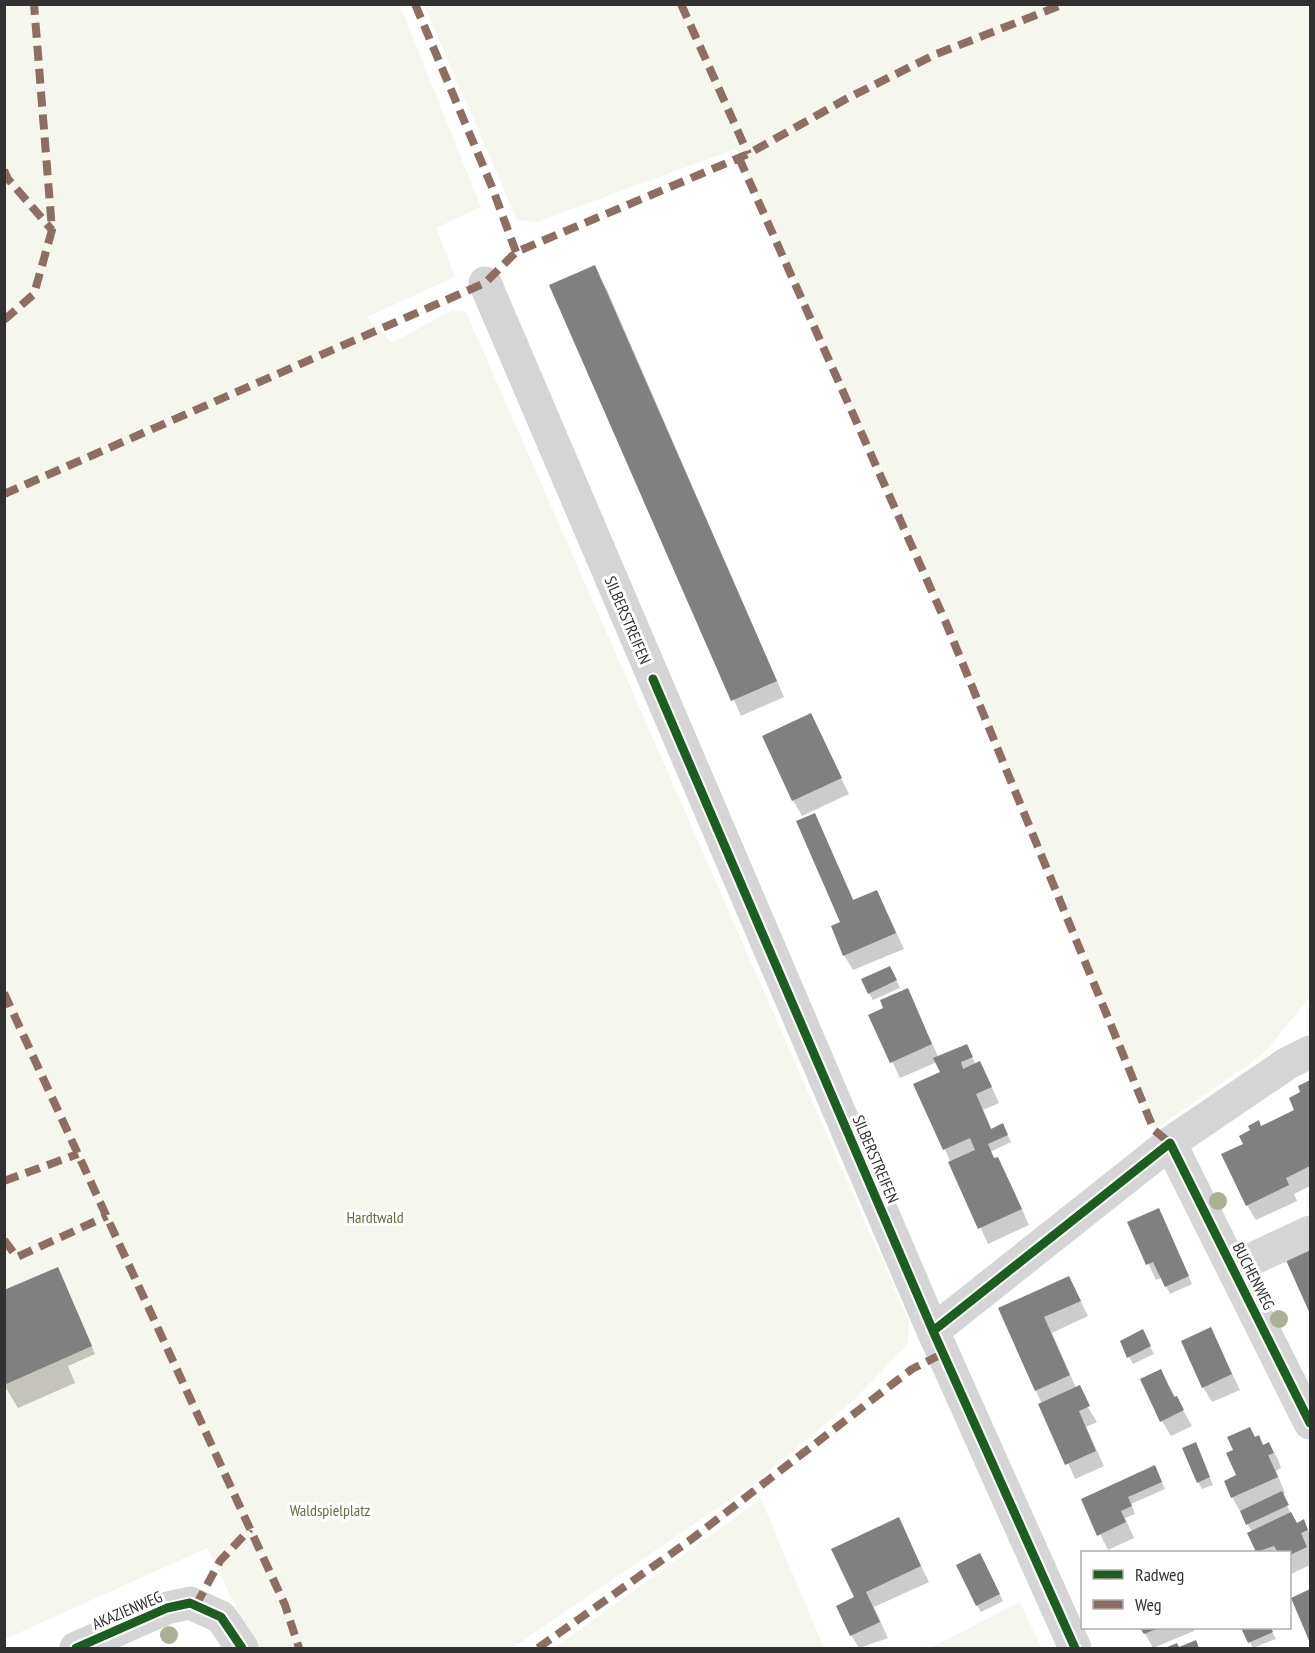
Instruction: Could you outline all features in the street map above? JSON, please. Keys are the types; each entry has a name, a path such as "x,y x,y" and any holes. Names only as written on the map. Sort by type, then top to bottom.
{"street":[{"name":"SILBERSTREIFEN","path":"485,283 933,1331 1075,1648"},
{"path":"933,1331 1170,1143 1288,1063 1311,1052"},
{"name":"BUCHENWEG","path":"1170,1143 1311,1422"},
{"path":"1233,1268 1311,1232"},
{"name":"AKAZIENWEG","path":"76,1648 167,1608 190,1603 221,1617 242,1648"}],"green space":[{"name":"Hardtwald","path":"4,5 400,5 481,207 436,228 455,277 367,317 392,343 452,310 466,312 909,1322 908,1344 853,1401 753,1484 512,1648 256,1648 207,1548 5,1639"},
{"path":"424,5 1310,5 1310,997 1263,1054 1154,1130 946,623 736,149 536,222 517,220"},
{"path":"761,1499 824,1648 554,1648"},
{"path":"1020,1602 1041,1648 930,1648"}],"building":[{"path":"595,265 777,681 731,701 549,285"},
{"path":"811,713 842,778 792,801 762,736"},
{"path":"815,813 853,900 877,890 896,933 843,956 831,926 840,922 796,821"},
{"path":"890,966 897,980 868,994 861,979"},
{"path":"908,988 932,1044 890,1063 868,1015 883,1008 880,1000"},
{"path":"967,1044 973,1057 961,1062 963,1069 980,1061 992,1087 976,1094 991,1129 1003,1123 1008,1135 988,1144 994,1158 998,1157 1022,1209 978,1229 948,1162 975,1150 970,1138 943,1150 913,1084 940,1072 933,1058"},
{"path":"1310,1080 1310,1166 1286,1178 1289,1185 1246,1206 1221,1154 1243,1144 1239,1136 1250,1130 1248,1126 1259,1120 1261,1126 1294,1110 1289,1098 1300,1092 1298,1086"},
{"path":"1159,1208 1189,1276 1165,1287 1153,1262 1146,1265 1127,1222"},
{"path":"1309,1247 1310,1251 1310,1314 1285,1258"},
{"path":"58,1267 92,1346 4,1385 4,1290"},
{"path":"1069,1276 1081,1301 1044,1317 1070,1375 1035,1391 998,1308"},
{"path":"1211,1327 1232,1374 1202,1388 1181,1341"},
{"path":"1143,1329 1151,1346 1127,1358 1120,1341"},
{"path":"1161,1369 1174,1397 1177,1396 1184,1410 1160,1422 1140,1379"},
{"path":"1080,1385 1090,1406 1079,1411 1096,1451 1065,1465 1038,1404"},
{"path":"1250,1427 1255,1437 1259,1435 1263,1445 1269,1442 1274,1453 1268,1455 1278,1477 1231,1498 1224,1481 1236,1475 1226,1453 1233,1450 1227,1437"},
{"path":"1196,1442 1210,1477 1197,1483 1182,1448"},
{"path":"1155,1465 1162,1482 1128,1497 1132,1506 1121,1511 1126,1522 1097,1536 1081,1499"},
{"path":"1282,1491 1289,1505 1246,1525 1240,1511"},
{"path":"1291,1512 1297,1523 1304,1519 1308,1530 1301,1533 1307,1547 1291,1555 1291,1551 1277,1551 1274,1546 1256,1551 1247,1533"},
{"path":"899,1517 921,1566 866,1592 880,1622 850,1636 836,1606 854,1597 831,1549"},
{"path":"980,1553 1000,1594 976,1606 956,1565"},
{"path":"1310,1589 1310,1643 1291,1598"},
{"path":"1141,1629 1156,1629 1144,1634"},
{"path":"1241,1629 1272,1629 1273,1632 1248,1643"},
{"path":"1196,1640 1199,1648 1165,1648 1177,1643 1179,1647"}],"marked path":[{"path":"4,320 34,294 52,230 34,4"},
{"path":"415,4 492,187 516,252"},
{"path":"681,4 748,154"},
{"path":"4,494 485,283 516,252 748,154 846,99 934,55 1064,4"},
{"path":"739,158 946,623 1154,1130 1170,1143"},
{"path":"4,170 8,179 52,230"},
{"path":"4,993 285,1605 299,1648"},
{"path":"4,1181 78,1154"},
{"path":"4,1240 17,1257 107,1216"},
{"path":"538,1648 689,1541 912,1369 944,1353"},
{"path":"196,1605 220,1561 250,1529"}],"cycle path":[{"path":"653,679 933,1331 1075,1648"},
{"path":"933,1331 1170,1143 1310,1423"},
{"path":"76,1648 167,1608 190,1603 221,1617 242,1648"}],"park label":[{"name":"Waldspielplatz","path":"330,1510"}]}
